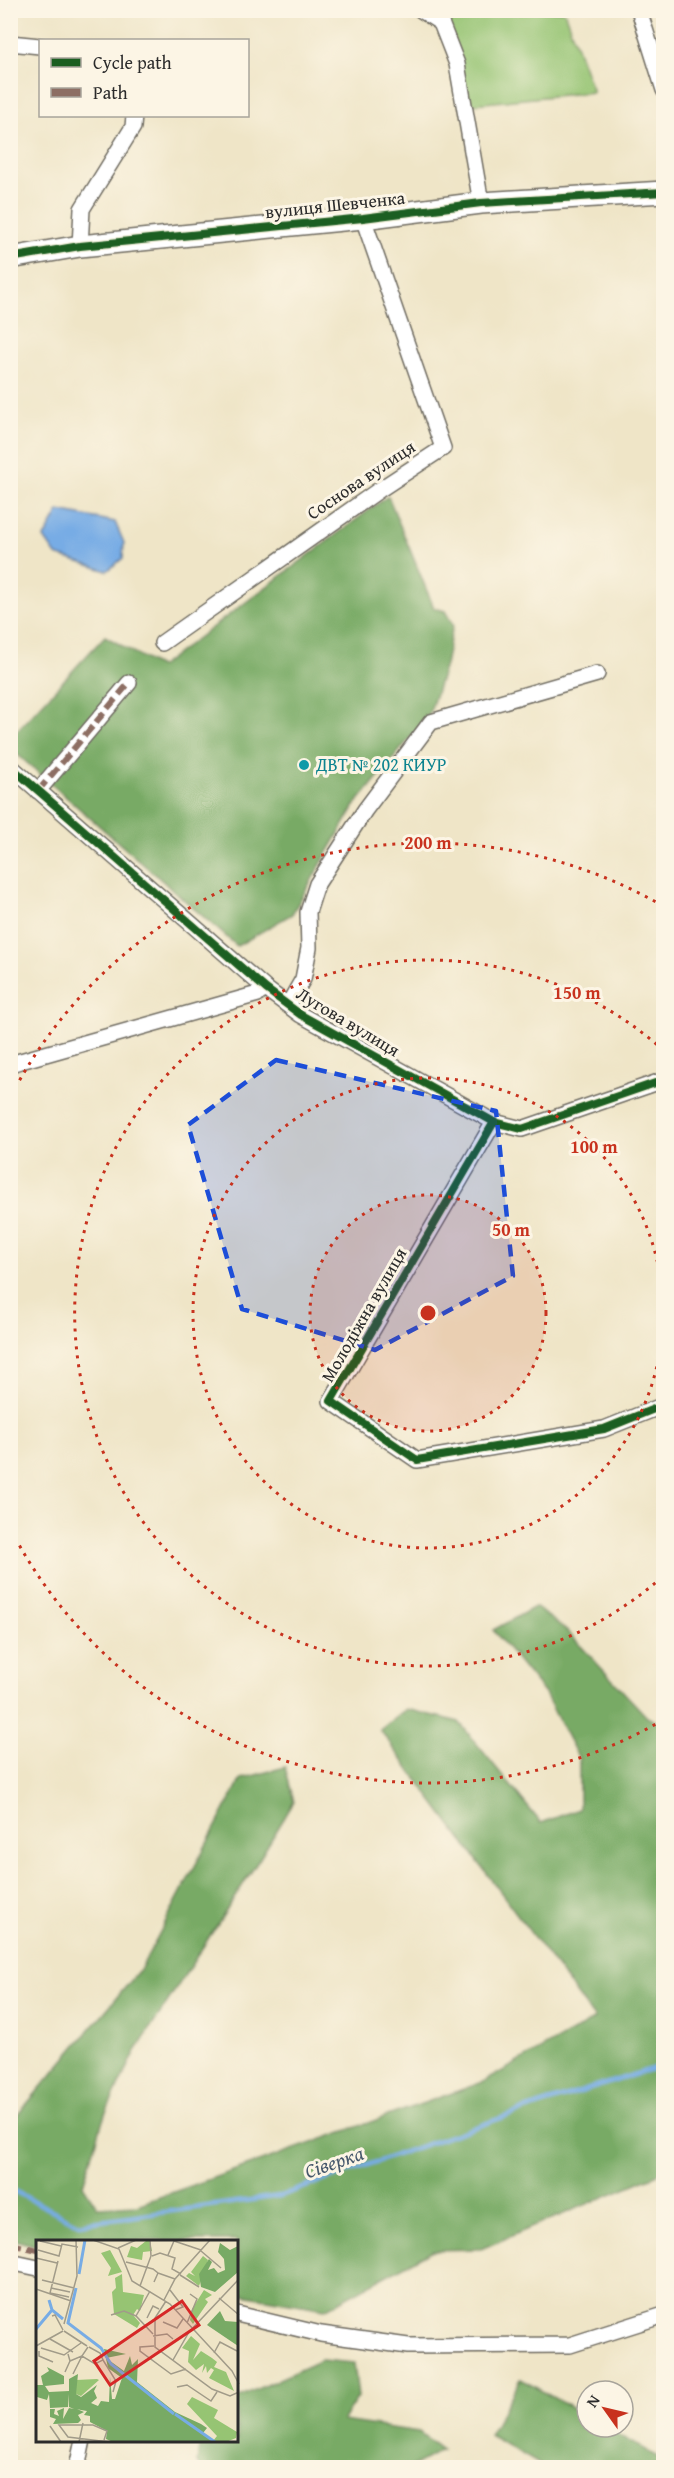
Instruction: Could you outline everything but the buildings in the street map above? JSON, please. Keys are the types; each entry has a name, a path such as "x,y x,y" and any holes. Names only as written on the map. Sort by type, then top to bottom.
{"street":[{"path":"421,10 441,23 457,64 482,203"},
{"path":"639,10 663,90"},
{"path":"10,43 39,46"},
{"path":"80,246 82,209 133,127 134,117"},
{"name":"вулиця Шевченка","path":"10,258 80,246 363,219 482,203 663,192"},
{"name":"Соснова вулиця","path":"162,643 379,490 443,448 363,219"},
{"path":"288,1005 303,980 309,948 308,912 317,884 365,810 432,722 597,674"},
{"path":"38,791 129,683"},
{"name":"Лугова вулиця","path":"10,766 266,989 301,1015 494,1122 522,1129 663,1080"},
{"path":"10,1064 258,994 266,989"},
{"name":"Молодіжна вулиця","path":"494,1122 331,1401 417,1460 604,1429 663,1406"},
{"path":"10,2262 36,2268"},
{"path":"238,2314 321,2334 408,2346 570,2345 663,2314"},
{"path":"77,2468 83,2442"}],"highlighted area":[{"path":"276,1060 496,1111 513,1276 375,1350 242,1309 188,1125"}],"green space":[{"path":"421,11 564,11 593,92 465,105 441,23"},
{"path":"388,496 434,608 445,611 453,625 445,665 429,715 356,804 292,914 237,946 11,749 10,738 105,636 159,667"},
{"path":"535,1607 565,1629 647,1717 663,1725 663,2172 481,2249 433,2250 325,2309 238,2294 238,2240 36,2240 36,2246 11,2239 11,2120 140,1970 241,1779 285,1767 294,1802 136,2051 105,2114 83,2185 97,2207 137,2205 483,2082 595,2019 380,1730 406,1709 459,1722 541,1823 579,1809 579,1759 545,1694 493,1630"},
{"path":"321,2360 354,2363 358,2397 342,2421 419,2432 442,2450 411,2467 203,2468 197,2463 200,2442 238,2442 238,2398"},
{"path":"521,2379 575,2410 575,2439 626,2439 663,2460 663,2467 544,2467 489,2435"}],"water":[{"path":"59,511 115,522 124,543 123,558 107,571 56,555 44,538"}],"waterway":[{"name":"Сіверка","path":"10,2189 79,2224 280,2196 518,2112 664,2065"}],"marked path":[{"path":"38,791 129,683"},
{"path":"10,2244 36,2250"}],"cycle path":[{"path":"10,258 80,246 363,218 481,203 664,192"},
{"path":"10,766 266,989 301,1015 494,1122 522,1129 664,1080"},
{"path":"494,1122 331,1401 417,1460 604,1429 664,1405"}],"place":[{"name":"ДВТ № 202 КИУР","path":"304,765"}]}
